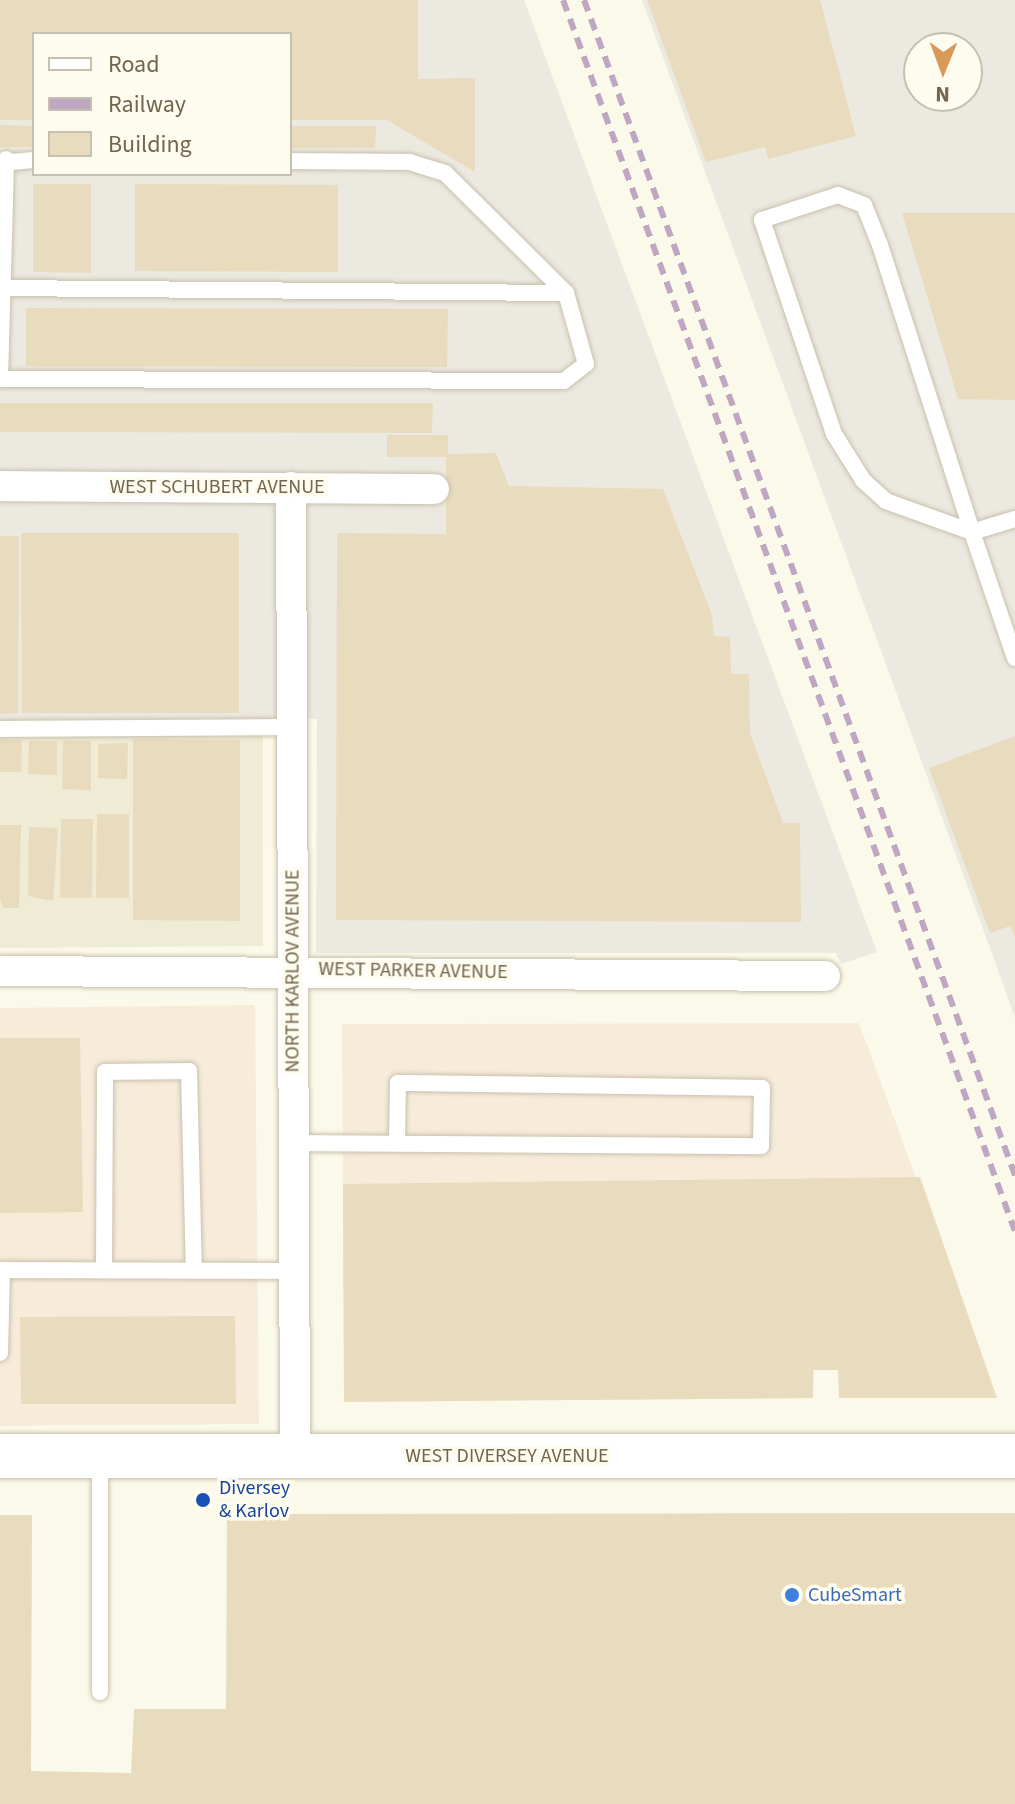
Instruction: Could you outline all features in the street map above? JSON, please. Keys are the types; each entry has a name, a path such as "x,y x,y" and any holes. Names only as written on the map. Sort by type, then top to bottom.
{"main road":[{"name":"WEST DIVERSEY AVENUE","path":"0,1456 1015,1456"}],"street":[{"name":"WEST SCHUBERT AVENUE","path":"0,486 434,489"},
{"name":"NORTH KARLOV AVENUE","path":"291,487 295,1456"},
{"name":"WEST PARKER AVENUE","path":"0,971 293,970 825,976"}],"lane":[{"path":"32,160 3,161 0,379 564,381 586,364 566,293 445,173 410,162 292,161"},
{"path":"1015,519 972,532 886,501 863,480 834,434 762,220 838,195 864,205 972,532 1015,658"},
{"path":"1,288 566,293"},
{"path":"0,729 292,727"},
{"path":"104,1270 105,1072 189,1071 194,1270"},
{"path":"293,1143 397,1141 761,1146 762,1088 398,1083 397,1141"},
{"path":"0,1353 1,1270 294,1271"},
{"path":"100,1456 100,1692"}],"shaded area":[{"path":"0,0 524,0 877,952 841,964 836,953 316,953 317,719 0,720"},
{"path":"642,0 1015,0 1015,1018 993,956"},
{"path":"263,719 263,946 0,948 0,720"},
{"path":"255,1005 259,1424 0,1426 0,1008"},
{"path":"859,1023 997,1398 839,1398 838,1370 814,1370 813,1398 344,1402 342,1024"}],"building":[{"path":"0,0 418,0 418,79 475,78 475,172 387,120 292,120 292,32 32,32 32,120 0,120"},
{"path":"647,0 820,0 856,136 768,159 765,147 706,162"},
{"path":"0,125 32,126 32,147 0,147"},
{"path":"292,126 376,126 375,148 292,148"},
{"path":"33,184 91,184 91,273 33,272"},
{"path":"135,184 338,185 338,272 135,271"},
{"path":"902,213 1015,213 1015,400 958,399"},
{"path":"26,308 448,309 447,367 26,366"},
{"path":"0,403 433,403 432,433 0,432"},
{"path":"387,435 448,435 448,454 496,453 509,486 663,489 712,615 714,636 730,637 731,674 749,674 750,733 783,823 800,823 801,922 336,920 337,533 446,534 446,457 387,457"},
{"path":"21,533 239,533 239,713 22,713"},
{"path":"0,536 19,536 18,713 0,714"},
{"path":"1015,736 1015,937 1010,926 990,933 929,768"},
{"path":"133,739 240,740 240,921 133,920"},
{"path":"0,740 22,740 21,772 0,772"},
{"path":"29,741 57,741 57,775 28,774"},
{"path":"63,741 91,741 91,790 62,789"},
{"path":"128,743 127,779 98,778 98,744"},
{"path":"97,814 129,814 129,898 96,898"},
{"path":"61,819 93,819 92,898 60,898"},
{"path":"0,825 21,825 19,908 4,908 0,899"},
{"path":"29,827 58,828 53,901 28,896"},
{"path":"0,1038 80,1038 83,1212 0,1213"},
{"path":"920,1177 997,1398 839,1398 838,1370 813,1370 813,1398 344,1402 343,1184"},
{"path":"235,1316 236,1404 21,1404 20,1317"},
{"path":"1015,1513 1015,1804 0,1804 0,1515 32,1515 31,1771 131,1773 134,1709 226,1709 227,1514"}],"railway":[{"path":"563,0 1015,1231"},
{"path":"584,0 1015,1175"}],"place":[{"name":"Diversey & Karlov","path":"203,1500"},
{"name":"CubeSmart","path":"792,1595"}]}
